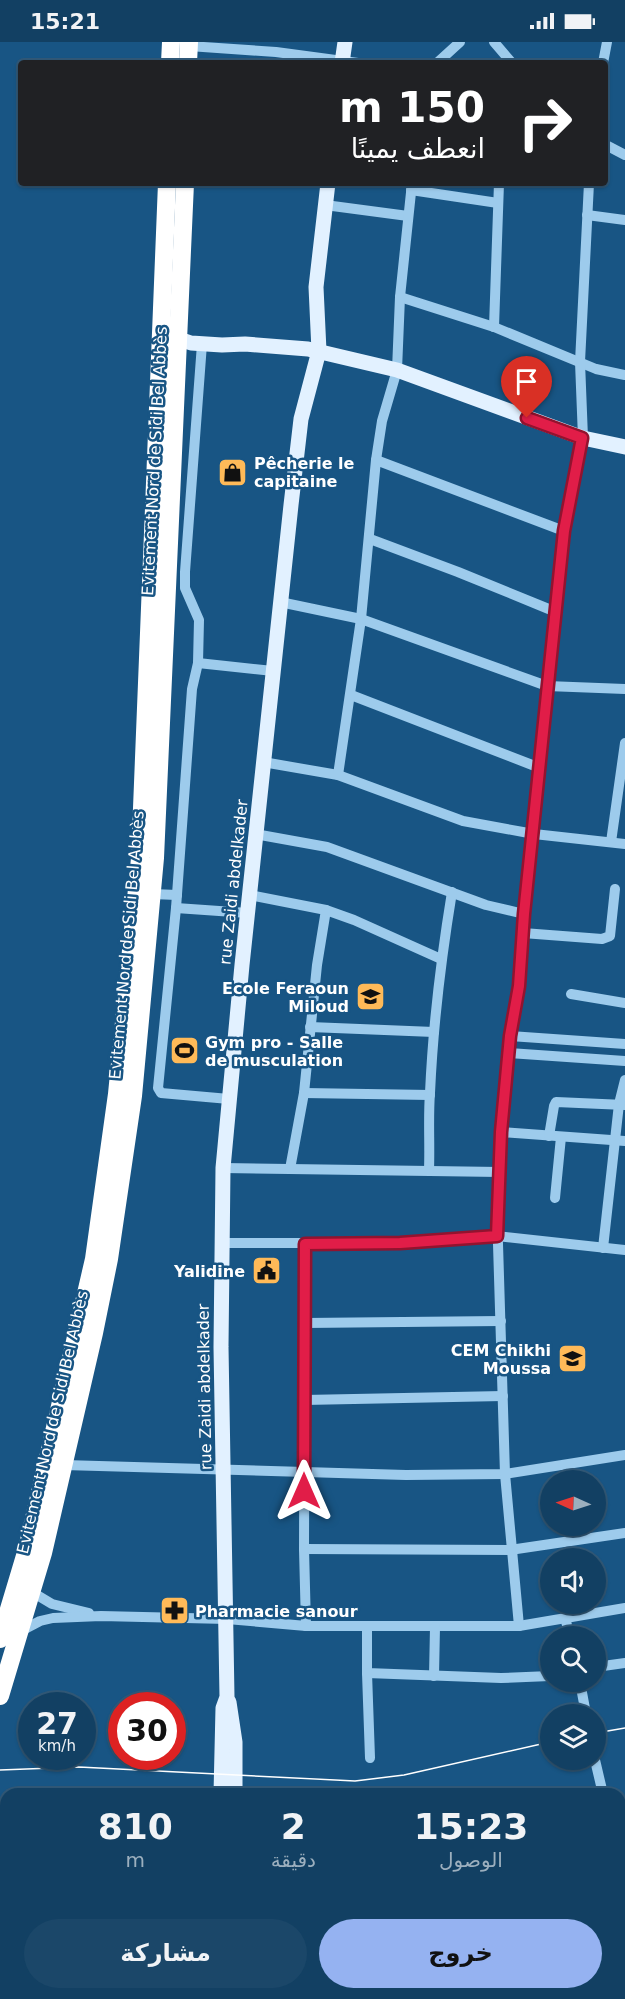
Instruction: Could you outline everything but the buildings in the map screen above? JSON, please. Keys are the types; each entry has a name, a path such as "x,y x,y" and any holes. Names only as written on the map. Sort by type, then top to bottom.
{"highway":[{"path":"170,60 171,42"},
{"name":"Evitement Nord de Sidi Bel Abbès","path":"0,1639 27,1549 93,1259 117,1095 140,858 167,186"},
{"name":"Evitement Nord de Sidi Bel Abbès","path":"0,1696 32,1592 64,1465 109,1258 133,1096 152,894 185,186"}],"main road":[{"path":"345,42 348,60"},
{"name":"rue Zaidi abdelkader","path":"222,1788 223,1708 227,1697 221,1244 223,1168 255,834 301,419 319,351 316,287 328,186"},
{"path":"179,339 202,344 292,347 319,351 398,370 582,438 625,447"},
{"name":"rue Zaidi abdelkader","path":"227,1697 233,1723 235,1788"}],"street":[{"path":"440,60 460,42"},
{"path":"495,42 508,60"},
{"path":"604,60 607,42"},
{"path":"189,50 276,52 334,60"},
{"path":"608,146 625,154"},
{"path":"338,775 361,619 376,460 382,421 398,370 400,297 412,186 498,203"},
{"path":"494,327 499,186"},
{"path":"519,1626 510,1550 505,1474 497,1236 501,1132 510,1036 519,986 524,914 564,531 582,438 580,362 589,186"},
{"path":"325,205 408,216"},
{"path":"587,215 625,220"},
{"path":"400,297 494,327 596,369 625,375"},
{"path":"202,344 185,572 185,588 199,620 198,663 192,689 177,908 158,1088 161,1093 229,1099"},
{"path":"376,460 564,531"},
{"path":"370,538 556,612"},
{"path":"280,602 361,619 547,686 625,689"},
{"path":"198,663 273,671"},
{"path":"351,695 540,768"},
{"path":"611,842 625,743"},
{"path":"263,762 338,775 463,821 534,834 625,844"},
{"path":"255,834 327,847 502,910 524,914"},
{"path":"523,933 602,939 610,936 615,889"},
{"path":"429,1170 434,1032 441,959 452,892"},
{"path":"152,894 177,895"},
{"path":"250,895 326,910 441,959"},
{"path":"177,908 248,913"},
{"path":"290,1169 304,1093 310,1027 326,910"},
{"path":"571,994 625,1003"},
{"path":"310,1027 434,1032"},
{"path":"510,1036 625,1044"},
{"path":"508,1053 625,1061"},
{"path":"603,1248 620,1140 625,1080"},
{"path":"304,1093 430,1095"},
{"path":"549,1136 556,1102 622,1104"},
{"path":"501,1132 620,1140"},
{"path":"555,1198 561,1137"},
{"path":"223,1168 500,1172"},
{"path":"221,1244 400,1243 497,1236 625,1250"},
{"path":"305,1244 306,1626"},
{"path":"304,1323 501,1321"},
{"path":"304,1400 503,1396"},
{"path":"64,1465 406,1475 505,1474 625,1455"},
{"path":"304,1548 510,1550 625,1533"},
{"path":"32,1592 52,1604 101,1616"},
{"path":"19,1632 40,1621 53,1618 101,1616 227,1620 306,1626 519,1626 625,1608"},
{"path":"565,1618 567,1626"},
{"path":"367,1627 370,1758"},
{"path":"434,1676 435,1627"},
{"path":"606,1666 625,1663"},
{"path":"367,1673 501,1678 540,1676"},
{"path":"597,1770 602,1788"}],"tram line":[{"path":"606,1731 625,1728"},
{"path":"0,1770 79,1767 355,1781 404,1775 540,1744"}],"place":[{"name":"Pêcherie le capitaine","path":"233,472"},
{"name":"Ecole Feraoun Miloud","path":"370,997"},
{"name":"Gym pro - Salle de musculation","path":"184,1051"},
{"name":"Yalidine","path":"266,1271"},
{"name":"CEM Chikhi Moussa","path":"572,1359"},
{"name":"Pharmacie sanour","path":"174,1611"}],"route":[{"path":"304,1491 305,1244 400,1243 497,1236 501,1132 508,1053 519,986 547,686 564,531 582,438 527,418"}]}
